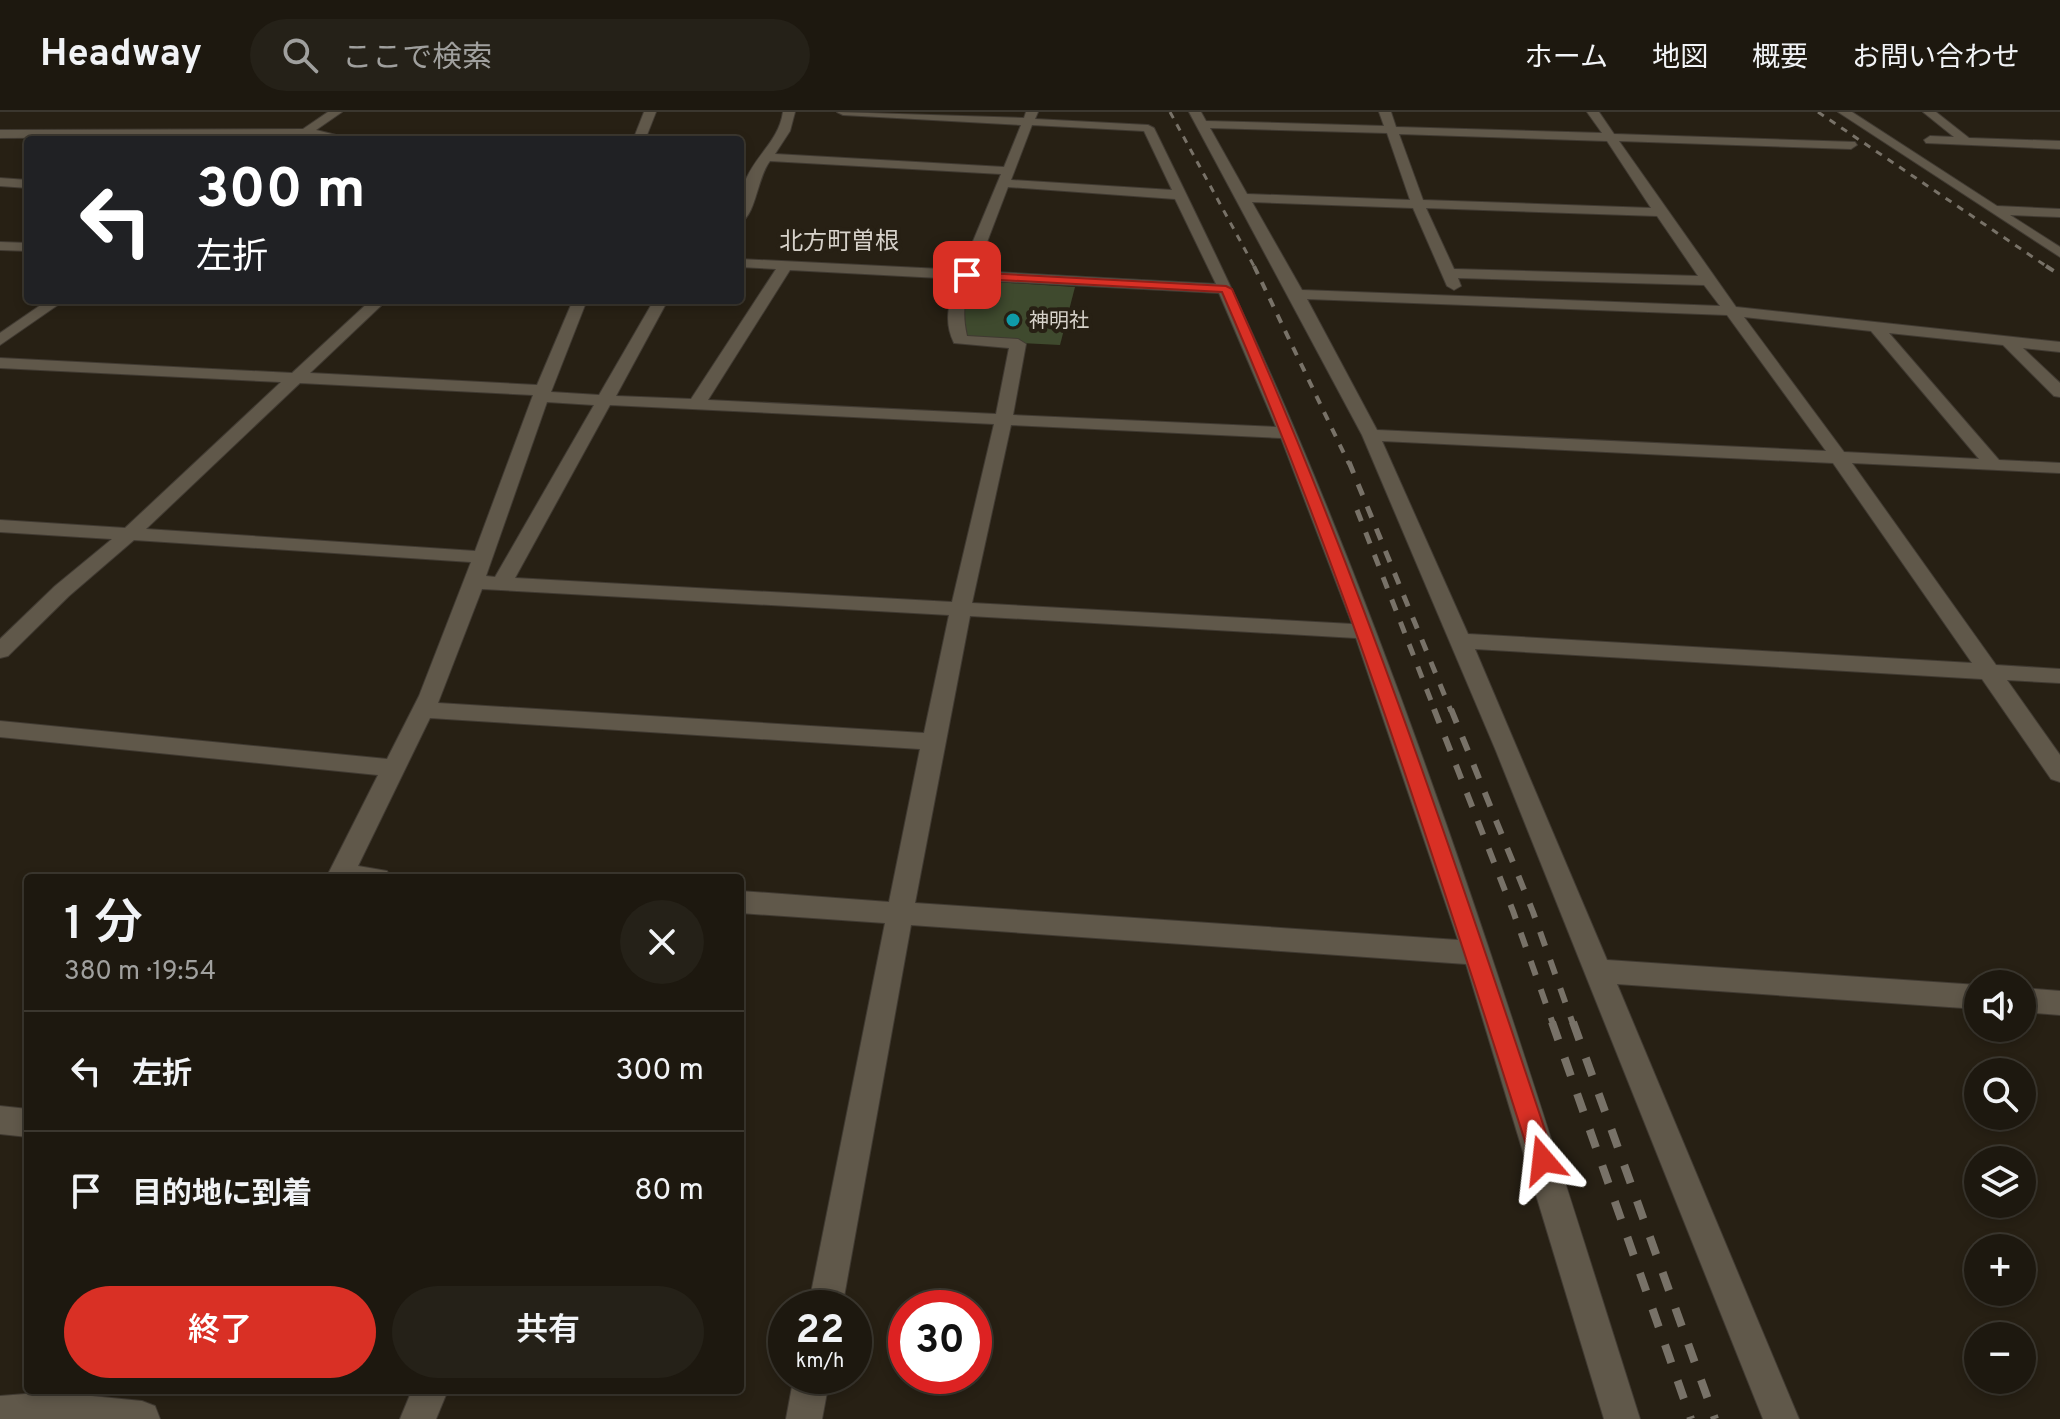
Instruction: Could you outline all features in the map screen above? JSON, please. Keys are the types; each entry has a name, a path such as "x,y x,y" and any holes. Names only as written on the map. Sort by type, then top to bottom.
{"street":[{"path":"300,136 336,112"},
{"path":"641,136 650,112"},
{"path":"744,213 745,190 788,125 789,112"},
{"path":"1385,112 1418,204 1458,300"},
{"path":"1593,112 1708,281 1779,372 2060,773"},
{"path":"1844,112 2060,253"},
{"path":"1929,112 1966,141"},
{"path":"849,117 1030,117 1148,128 1226,289 1288,433 1366,632 1476,953 1622,1419"},
{"path":"828,1290 934,742 1005,420 1018,344 960,340 955,318 956,302 1030,117"},
{"path":"1199,118 1392,130 1851,145"},
{"path":"1199,118 1371,435 1461,641 1781,1419"},
{"path":"0,134 306,132 328,136"},
{"path":"0,142 16,134"},
{"path":"1930,140 2060,145"},
{"path":"769,157 1181,195"},
{"path":"0,182 24,184"},
{"path":"1241,198 1663,212"},
{"path":"1995,210 2060,213"},
{"path":"0,246 24,247"},
{"path":"744,263 1226,289"},
{"path":"696,405 785,266"},
{"path":"1449,273 1708,281"},
{"path":"1297,294 1732,311 2060,347"},
{"path":"0,340 52,304"},
{"path":"0,651 376,304"},
{"path":"340,874 423,710 578,304"},
{"path":"501,584 659,304"},
{"path":"1875,326 1993,464"},
{"path":"2007,341 2060,392"},
{"path":"0,363 299,378 696,405 1288,433"},
{"path":"1371,435 2060,468"},
{"path":"0,526 483,557"},
{"path":"474,582 1366,632"},
{"path":"1461,641 2060,676"},
{"path":"423,710 934,742"},
{"path":"0,729 392,768"},
{"path":"744,902 1476,953"},
{"path":"1598,971 1964,996"},
{"path":"2036,1001 2060,1003"},
{"path":"0,1120 24,1123"},
{"path":"418,1419 428,1394"},
{"path":"804,1419 809,1394"},
{"path":"0,1414 52,1406 142,1419"}],"green space":[{"path":"963,280 1075,287 1060,345 960,340"}],"railway":[{"path":"1170,112 1255,267"},
{"path":"1818,112 2047,267"},
{"path":"1255,267 1349,464"},
{"path":"2047,267 2060,275"},
{"path":"1349,462 1451,711"},
{"path":"1357,510 1435,711"},
{"path":"1434,709 1513,911 1553,1024"},
{"path":"1451,709 1533,912 1573,1024"},
{"path":"1552,1022 1691,1419"},
{"path":"1573,1022 1715,1419"}],"place":[{"name":"神明社","path":"1013,320"}],"district":[{"name":"北方町曽根","path":"839,241"}],"route":[{"path":"967,275 1226,289 1271,392 1366,632 1437,836 1543,1160"}]}
